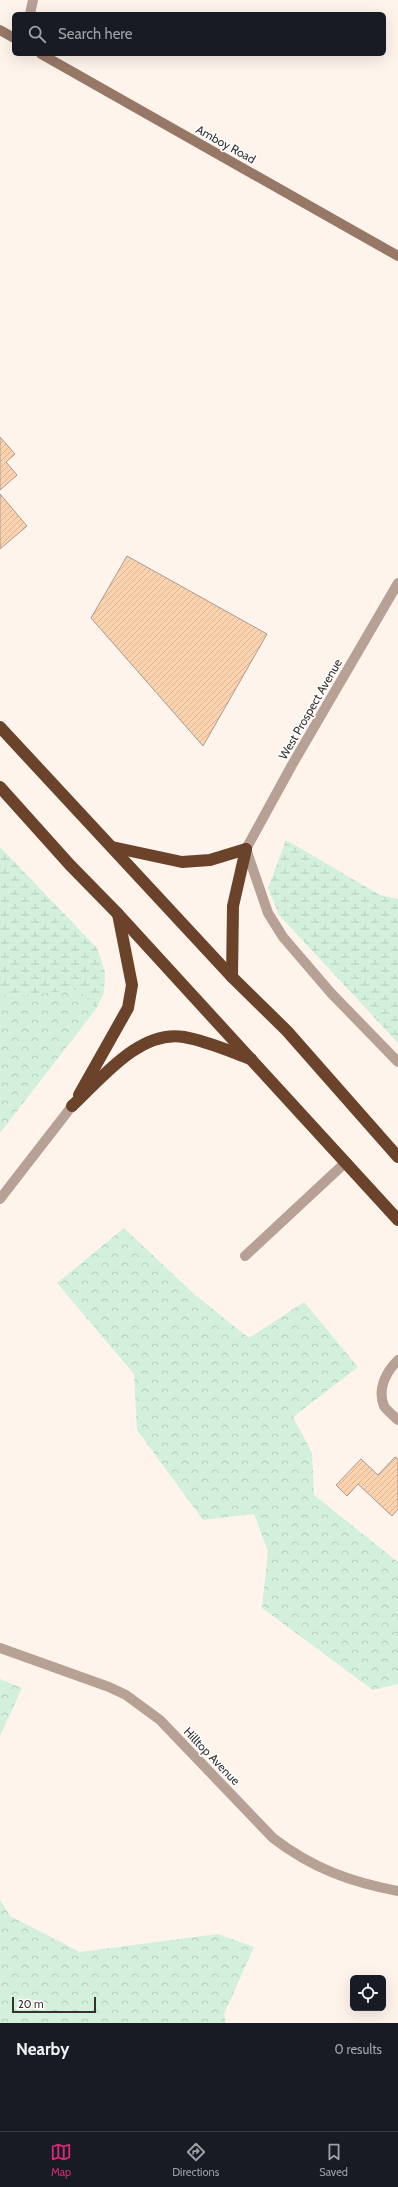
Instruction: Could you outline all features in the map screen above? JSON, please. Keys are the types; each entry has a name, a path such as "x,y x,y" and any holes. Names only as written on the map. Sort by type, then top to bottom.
{"highway":[{"path":"0,727 232,977 287,1032 398,1157"},
{"path":"0,787 70,865 118,914 253,1060 398,1220"},
{"path":"112,847 182,862 210,860 246,849 233,906 232,977"},
{"path":"72,1106 128,1008 132,985 118,914"},
{"path":"72,1106 131,1050 157,1039 182,1037 215,1045 253,1060"}],"main road":[{"path":"0,30 12,37"},
{"name":"Amboy Road","path":"46,56 398,256"}],"street":[{"path":"30,12 33,0"},
{"name":"West Prospect Avenue","path":"246,849 292,765 398,583"},
{"path":"246,849 268,913 283,937 331,993 398,1062"},
{"path":"0,1199 72,1106"},
{"path":"245,1256 346,1162"},
{"path":"398,1360 389,1369 381,1389 384,1407 398,1420"},
{"name":"Hilltop Avenue","path":"0,1648 109,1686 126,1695 160,1720 268,1833 290,1852 324,1870 369,1886 398,1891"}],"green space":[{"path":"286,840 380,895 398,899 398,1043 279,915 268,888"},
{"path":"0,847 97,948 105,972 104,993 96,1009 80,990 0,997"},
{"path":"80,990 96,1009 0,1133 0,997"},
{"path":"124,1228 195,1295 249,1338 304,1302 358,1367 293,1417 312,1453 314,1495 398,1562 398,1684 373,1690 262,1608 268,1551 254,1514 203,1520 137,1430 134,1374 57,1283"},
{"path":"0,1679 22,1688 0,1736"},
{"path":"0,1900 10,1916 80,1952 218,1934 254,1947 224,2014 226,2023 0,2023"}],"building":[{"path":"0,437 15,454 6,462 17,475 0,490"},
{"path":"0,494 27,526 0,549"},
{"path":"127,556 267,634 203,746 91,618"},
{"path":"395,1457 398,1459 398,1509 392,1516 358,1484 347,1496 336,1485 361,1459 378,1475"}]}
